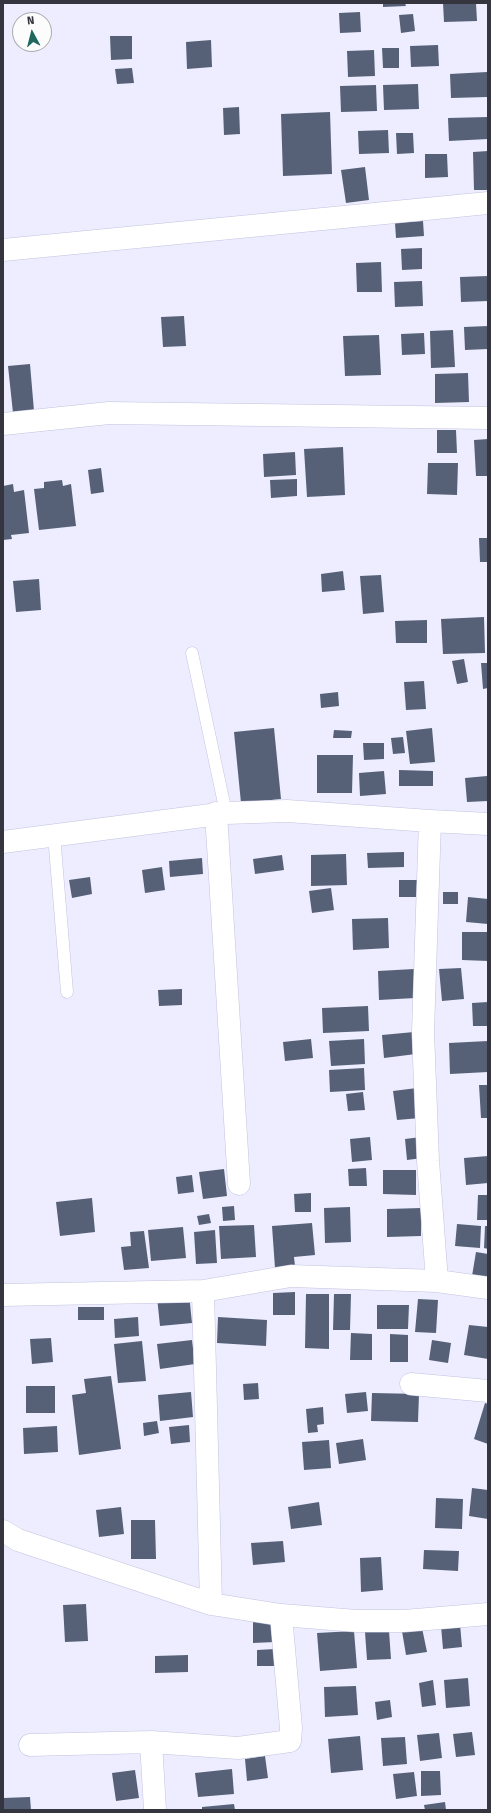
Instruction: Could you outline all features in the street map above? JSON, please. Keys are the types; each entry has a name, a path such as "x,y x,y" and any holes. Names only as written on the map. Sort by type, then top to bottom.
{"street":[{"path":"3,250 488,203"},
{"path":"3,424 108,413 488,418"},
{"path":"3,842 221,813 287,811 488,824"},
{"path":"221,813 239,1184"},
{"path":"430,821 423,1032 428,1161 437,1281"},
{"path":"3,1295 203,1291 291,1276 437,1281 488,1288"},
{"path":"203,1291 211,1604"},
{"path":"411,1384 488,1391"},
{"path":"3,1531 18,1540 211,1604 281,1615 357,1621 404,1621 488,1614"},
{"path":"30,1745 151,1742 238,1748 290,1741 291,1728 281,1615"},
{"path":"151,1742 155,1810"}],"lane":[{"path":"192,653 221,813"},
{"path":"54,835 67,992"}],"building":[{"path":"383,3 405,3 406,6 383,7"},
{"path":"443,3 476,3 477,21 444,22"},
{"path":"360,12 361,32 340,33 339,13"},
{"path":"413,14 415,31 401,33 399,15"},
{"path":"110,36 132,36 132,59 111,60"},
{"path":"211,40 212,67 187,69 186,42"},
{"path":"438,45 439,66 411,67 410,46"},
{"path":"382,48 399,48 399,68 383,68"},
{"path":"374,50 375,76 348,77 347,51"},
{"path":"132,68 134,83 117,84 115,69"},
{"path":"487,72 487,97 451,98 450,74"},
{"path":"418,84 419,109 384,110 383,85"},
{"path":"376,85 377,111 341,112 340,86"},
{"path":"239,107 240,134 224,135 223,108"},
{"path":"330,112 332,174 283,176 281,114"},
{"path":"488,117 488,139 449,141 448,118"},
{"path":"388,130 389,153 359,154 358,131"},
{"path":"396,133 413,133 414,153 397,154"},
{"path":"488,151 488,190 474,190 473,152"},
{"path":"425,154 447,154 448,177 425,178"},
{"path":"365,167 369,200 346,203 341,170"},
{"path":"423,221 424,236 396,238 395,223"},
{"path":"422,248 422,269 402,270 401,249"},
{"path":"381,262 382,292 357,292 356,263"},
{"path":"488,276 488,301 461,302 460,277"},
{"path":"422,281 423,306 395,307 394,282"},
{"path":"184,316 186,346 163,347 161,317"},
{"path":"488,326 488,349 465,350 464,327"},
{"path":"453,330 455,367 431,368 430,331"},
{"path":"424,333 425,354 402,355 401,334"},
{"path":"379,335 381,375 345,376 343,336"},
{"path":"30,364 34,411 13,413 8,366"},
{"path":"468,373 469,402 435,403 435,374"},
{"path":"437,430 456,430 457,453 437,453"},
{"path":"488,439 488,476 476,476 474,440"},
{"path":"343,447 345,495 307,497 304,449"},
{"path":"295,452 296,475 264,477 263,454"},
{"path":"428,463 458,463 457,495 427,494"},
{"path":"101,468 104,492 91,494 88,470"},
{"path":"297,479 297,496 271,498 270,480"},
{"path":"62,480 63,486 71,484 76,526 39,530 34,489 44,488 44,482"},
{"path":"13,484 14,492 24,490 29,533 11,535 12,539 3,540 3,486"},
{"path":"479,538 488,538 488,562 480,562"},
{"path":"343,571 345,590 322,592 321,574"},
{"path":"381,575 384,612 363,614 360,576"},
{"path":"39,579 41,610 16,612 13,581"},
{"path":"484,617 485,653 443,654 441,619"},
{"path":"427,620 427,643 396,643 395,621"},
{"path":"464,659 468,682 457,684 452,661"},
{"path":"481,663 488,663 488,688 483,689"},
{"path":"424,681 426,709 406,710 404,682"},
{"path":"338,692 339,706 321,708 320,694"},
{"path":"274,728 281,799 241,803 234,732"},
{"path":"432,728 435,762 410,764 406,731"},
{"path":"334,730 352,731 351,738 333,738"},
{"path":"403,737 405,753 393,754 391,738"},
{"path":"363,743 384,743 384,759 364,760"},
{"path":"317,755 353,755 352,793 317,793"},
{"path":"399,770 433,771 433,786 399,786"},
{"path":"384,771 386,794 360,796 359,773"},
{"path":"487,776 488,801 467,802 465,778"},
{"path":"404,852 404,867 368,868 367,853"},
{"path":"346,854 347,885 311,886 311,855"},
{"path":"282,855 284,870 255,874 253,859"},
{"path":"202,858 203,874 170,877 169,861"},
{"path":"162,867 165,890 145,893 142,870"},
{"path":"90,877 92,894 72,898 69,880"},
{"path":"399,880 420,880 420,897 399,897"},
{"path":"331,888 334,910 312,913 309,891"},
{"path":"443,892 458,892 458,904 443,904"},
{"path":"468,897 488,899 488,924 466,922"},
{"path":"388,918 389,948 353,950 352,919"},
{"path":"462,932 488,932 488,961 462,960"},
{"path":"461,968 464,999 442,1001 439,969"},
{"path":"414,969 415,998 379,1000 378,971"},
{"path":"182,989 182,1005 159,1006 158,990"},
{"path":"488,1002 488,1026 473,1026 472,1003"},
{"path":"368,1006 369,1031 323,1033 322,1008"},
{"path":"414,1032 416,1054 384,1058 382,1035"},
{"path":"311,1039 313,1058 285,1061 283,1042"},
{"path":"364,1039 365,1064 331,1066 329,1041"},
{"path":"488,1041 488,1072 450,1074 449,1043"},
{"path":"364,1068 365,1090 330,1092 329,1070"},
{"path":"479,1085 488,1085 488,1118 481,1118"},
{"path":"417,1088 420,1118 397,1120 393,1091"},
{"path":"363,1092 365,1110 348,1111 346,1094"},
{"path":"370,1137 372,1160 352,1162 350,1139"},
{"path":"421,1137 423,1158 407,1160 405,1139"},
{"path":"488,1156 488,1183 466,1185 464,1158"},
{"path":"366,1168 367,1186 349,1186 348,1169"},
{"path":"224,1169 227,1196 203,1199 199,1172"},
{"path":"383,1170 416,1170 416,1195 383,1194"},
{"path":"192,1175 194,1192 178,1194 176,1177"},
{"path":"311,1193 311,1212 295,1212 294,1194"},
{"path":"478,1195 488,1195 488,1220 477,1220"},
{"path":"92,1198 95,1232 60,1236 56,1202"},
{"path":"234,1206 235,1220 223,1221 222,1207"},
{"path":"350,1207 351,1242 325,1243 324,1208"},
{"path":"421,1208 421,1236 387,1237 387,1209"},
{"path":"209,1214 211,1223 199,1225 197,1216"},
{"path":"312,1223 315,1255 294,1257 295,1266 275,1268 272,1226"},
{"path":"457,1224 481,1226 480,1248 455,1246"},
{"path":"254,1225 256,1257 221,1259 219,1226"},
{"path":"485,1226 488,1226 488,1249 484,1248"},
{"path":"183,1227 186,1258 151,1261 148,1230"},
{"path":"215,1230 217,1263 196,1264 194,1232"},
{"path":"144,1231 149,1268 124,1270 121,1247 131,1246 130,1232"},
{"path":"476,1252 488,1254 488,1279 472,1276"},
{"path":"295,1292 295,1315 273,1315 273,1293"},
{"path":"189,1294 192,1323 160,1326 157,1297"},
{"path":"306,1294 329,1294 329,1349 305,1348"},
{"path":"334,1294 351,1294 350,1330 333,1330"},
{"path":"418,1299 438,1300 436,1333 415,1332"},
{"path":"377,1305 409,1305 408,1329 377,1329"},
{"path":"78,1307 104,1307 104,1320 78,1320"},
{"path":"138,1317 139,1336 115,1338 114,1319"},
{"path":"218,1317 267,1320 266,1346 217,1343"},
{"path":"469,1325 488,1327 488,1359 464,1355"},
{"path":"351,1333 372,1334 372,1360 350,1360"},
{"path":"390,1334 408,1335 408,1362 390,1362"},
{"path":"51,1338 53,1362 32,1364 30,1339"},
{"path":"192,1340 195,1364 160,1369 157,1344"},
{"path":"432,1340 451,1343 448,1363 429,1360"},
{"path":"142,1341 146,1381 118,1383 114,1344"},
{"path":"111,1376 121,1449 79,1455 72,1395 86,1393 84,1379"},
{"path":"258,1383 259,1399 244,1400 243,1384"},
{"path":"26,1386 55,1386 55,1413 26,1413"},
{"path":"191,1392 193,1417 160,1421 158,1395"},
{"path":"366,1392 368,1411 347,1413 345,1394"},
{"path":"372,1393 419,1394 418,1422 371,1421"},
{"path":"485,1403 488,1404 488,1444 474,1439"},
{"path":"323,1407 324,1424 317,1425 318,1432 308,1433 306,1409"},
{"path":"157,1421 159,1433 144,1436 143,1423"},
{"path":"189,1425 190,1442 171,1444 169,1427"},
{"path":"57,1426 58,1452 24,1454 23,1428"},
{"path":"363,1439 366,1460 339,1464 336,1443"},
{"path":"329,1440 331,1468 304,1470 302,1442"},
{"path":"472,1488 488,1490 488,1519 469,1516"},
{"path":"436,1498 463,1499 462,1529 435,1528"},
{"path":"319,1502 322,1525 291,1529 288,1507"},
{"path":"121,1507 124,1534 99,1537 96,1510"},
{"path":"131,1520 155,1520 156,1559 131,1559"},
{"path":"283,1541 285,1562 253,1565 251,1543"},
{"path":"424,1550 459,1551 458,1571 423,1569"},
{"path":"381,1557 383,1590 361,1592 360,1558"},
{"path":"86,1604 88,1641 65,1642 63,1605"},
{"path":"275,1617 275,1642 253,1643 253,1618"},
{"path":"460,1624 462,1647 443,1649 441,1626"},
{"path":"422,1628 427,1652 406,1655 402,1631"},
{"path":"354,1631 357,1668 320,1671 317,1633"},
{"path":"389,1631 391,1659 367,1660 365,1632"},
{"path":"275,1649 276,1666 257,1666 257,1650"},
{"path":"188,1655 188,1672 155,1673 155,1656"},
{"path":"468,1678 470,1706 446,1708 444,1680"},
{"path":"433,1680 436,1705 422,1707 419,1683"},
{"path":"356,1686 358,1715 325,1717 324,1687"},
{"path":"390,1700 392,1717 377,1720 375,1702"},
{"path":"472,1732 475,1755 456,1757 453,1734"},
{"path":"439,1733 442,1758 420,1761 417,1735"},
{"path":"360,1736 363,1770 331,1773 328,1739"},
{"path":"405,1737 407,1764 383,1766 381,1738"},
{"path":"265,1756 268,1778 247,1781 245,1759"},
{"path":"232,1769 234,1794 198,1797 195,1773"},
{"path":"135,1770 139,1798 116,1801 112,1773"},
{"path":"421,1771 440,1771 441,1795 421,1796"},
{"path":"414,1772 417,1796 396,1799 393,1774"},
{"path":"30,1797 31,1810 3,1810 3,1798"},
{"path":"445,1802 446,1810 425,1810 424,1805"},
{"path":"234,1804 235,1810 202,1810 202,1807"}]}
